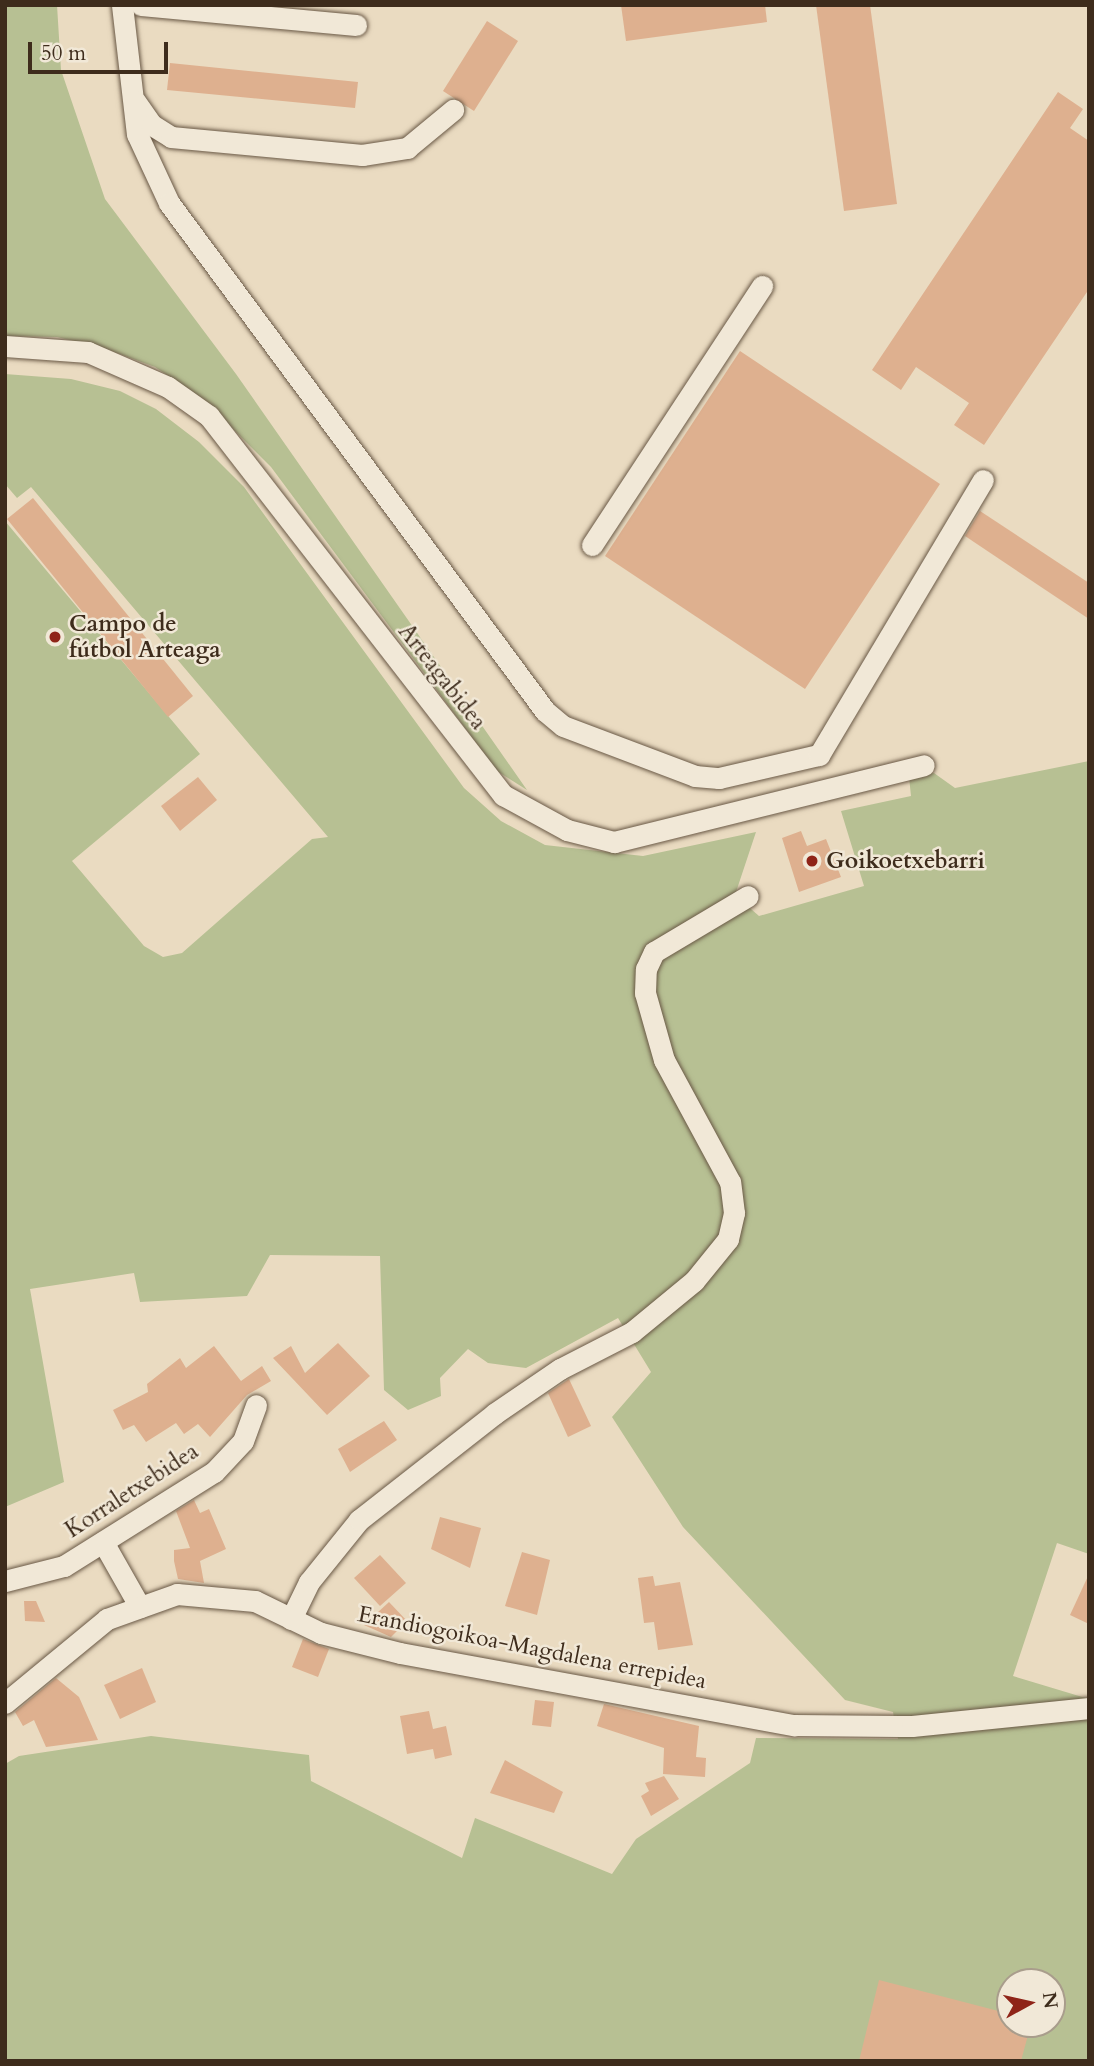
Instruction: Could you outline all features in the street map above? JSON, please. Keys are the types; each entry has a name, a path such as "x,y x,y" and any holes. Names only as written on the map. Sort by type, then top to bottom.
{"street":[{"path":"122,5 130,86 146,166 169,203 545,711 564,726 695,776 719,778 819,755 983,480"},
{"path":"141,5 356,24"},
{"path":"130,86 139,112 171,137 362,155 407,148 453,110"},
{"path":"592,545 762,286"},
{"name":"Arteagabidea","path":"5,346 88,352 169,387 209,416 503,795 567,830 614,842 923,765"},
{"path":"291,1619 309,1582 359,1520 516,1399 632,1332 694,1281 728,1239 734,1213 730,1182 664,1060 645,993 646,968 654,952 748,896"},
{"name":"Korraletxebidea","path":"5,1581 64,1566 214,1472 243,1441 256,1405"},
{"path":"103,1542 140,1607"},
{"name":"Erandiogoikoa-Magdalena errepidea","path":"5,1703 107,1619 177,1594 255,1601 321,1633 400,1653 794,1725 912,1726 1089,1708"}],"green space":[{"path":"5,5 57,5 61,70 105,199 236,374 527,790 497,771 271,467 203,399 155,367 106,349 57,337 5,336"},
{"path":"5,374 71,379 120,391 156,409 199,442 244,487 464,788 501,821 545,845 643,856 756,832 735,895 759,916 864,886 841,811 911,796 909,777 934,773 955,788 1089,761 1089,1554 1057,1543 1013,1676 1089,1699 1089,2061 5,2061 5,1764 19,1756 151,1736 309,1755 311,1781 462,1858 475,1818 612,1874 636,1839 750,1763 756,1738 898,1739 893,1712 845,1700 683,1527 612,1417 651,1372 618,1318 526,1368 488,1363 468,1349 440,1378 441,1396 408,1410 384,1390 380,1256 270,1255 247,1296 140,1302 134,1273 30,1289 64,1482 5,1507 5,521 200,754 72,861 144,946 163,957 182,953 312,839 328,837 31,487 17,498 5,484"}],"building":[{"path":"621,5 765,5 767,22 626,41"},
{"path":"816,5 870,5 897,204 844,211"},
{"path":"487,21 518,41 474,111 443,91"},
{"path":"170,63 358,82 355,108 167,90"},
{"path":"1058,92 1083,109 1070,128 1089,141 1089,289 984,445 954,425 969,403 916,367 901,390 872,370"},
{"path":"740,351 940,484 805,689 605,556"},
{"path":"33,498 193,696 168,717 7,519"},
{"path":"980,511 1089,583 1089,619 965,536"},
{"path":"198,777 217,800 180,831 161,806"},
{"name":"Goikoetxebarri","path":"801,831 807,846 826,839 841,877 799,892 782,838"},
{"path":"338,1343 370,1376 327,1415 273,1358 291,1346 305,1373"},
{"path":"214,1346 241,1381 262,1366 271,1381 247,1395 210,1437 198,1424 184,1434 176,1423 146,1442 134,1425 123,1430 113,1410 148,1392 147,1384 180,1358 186,1368"},
{"path":"569,1379 591,1426 568,1437 548,1393"},
{"path":"384,1421 397,1440 350,1472 338,1449"},
{"path":"194,1500 200,1513 209,1509 226,1549 200,1561 204,1583 178,1579 174,1561 174,1550 190,1548 176,1511"},
{"path":"440,1517 481,1528 470,1568 431,1549"},
{"path":"522,1552 550,1560 537,1615 505,1606"},
{"path":"380,1555 406,1583 380,1606 354,1578"},
{"path":"1089,1574 1089,1624 1070,1615"},
{"path":"653,1576 655,1586 680,1582 693,1645 658,1650 654,1622 644,1623 638,1578"},
{"path":"24,1601 36,1601 45,1622 25,1621"},
{"path":"389,1602 407,1621 391,1637 364,1625"},
{"path":"303,1639 329,1649 318,1677 292,1667"},
{"path":"142,1668 156,1702 120,1719 104,1685"},
{"path":"56,1678 79,1697 98,1740 46,1747 34,1720 23,1726 15,1712"},
{"path":"535,1700 554,1702 551,1727 532,1725"},
{"path":"604,1704 699,1726 696,1757 706,1758 705,1777 663,1774 664,1748 597,1726"},
{"path":"429,1711 433,1729 446,1726 452,1755 435,1759 433,1749 407,1754 400,1716"},
{"path":"505,1760 563,1792 554,1813 490,1793"},
{"path":"664,1776 679,1799 651,1816 641,1796 649,1791 645,1783"},
{"path":"879,1980 996,2010 996,2038 1027,2038 1021,2061 859,2061"}],"place":[{"name":"Campo de fútbol Arteaga","path":"55,637"},
{"name":"Goikoetxebarri","path":"812,861"}]}
